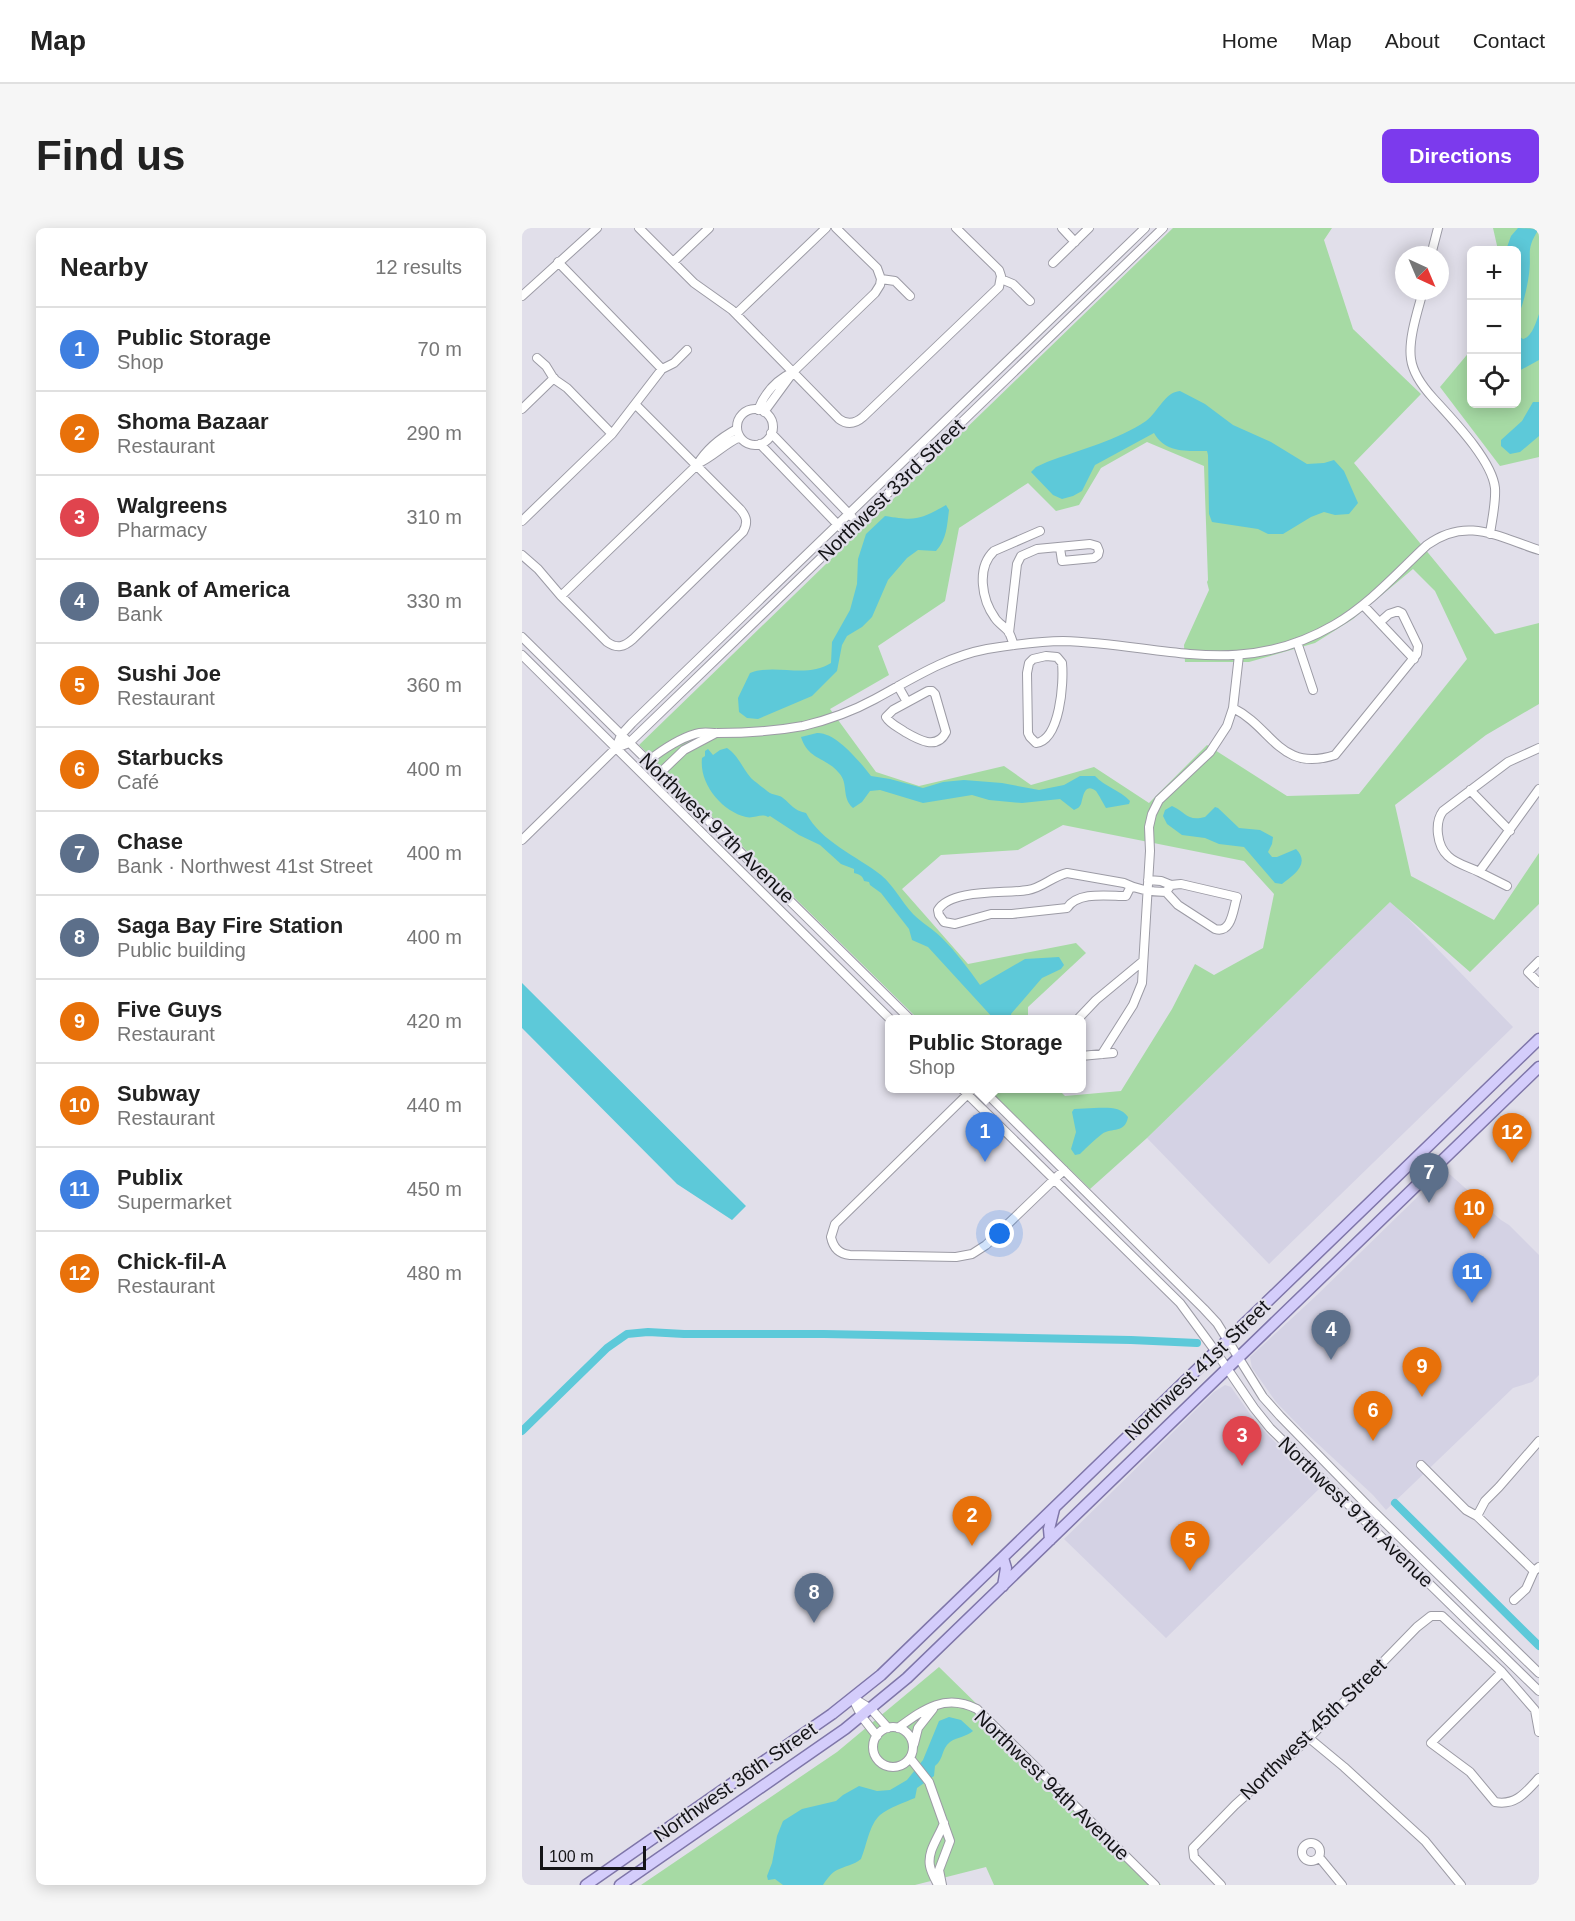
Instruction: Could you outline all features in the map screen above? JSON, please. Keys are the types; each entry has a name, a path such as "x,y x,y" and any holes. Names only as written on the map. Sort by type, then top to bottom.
{"main road":[{"name":"Northwest 41st Street","path":"853,1698 881,1675 1024,1538 1539,1039"},
{"name":"Northwest 41st Street","path":"872,1709 940,1647 1539,1067"},
{"path":"1072,1491 1085,1505"},
{"path":"1024,1538 1041,1536 1050,1540 1049,1529 1054,1508"},
{"path":"1003,1558 1006,1568 1003,1586"},
{"path":"926,1632 940,1647"},
{"name":"Northwest 36th Street","path":"586,1885 853,1698"},
{"name":"Northwest 36th Street","path":"620,1885 872,1709"},
{"path":"687,1815 697,1832"},
{"path":"610,1868 620,1885"}],"street":[{"path":"522,296 597,228"},
{"path":"639,228 694,283 736,314 839,419 850,423 863,417 997,290 1001,279 997,268 956,228"},
{"path":"674,262 709,228"},
{"path":"736,314 826,228"},
{"path":"761,411 786,384 794,371 875,293 880,285 882,279 877,268 836,228"},
{"path":"1062,228 1075,242"},
{"path":"1053,263 1089,228"},
{"name":"Northwest 33rd Street","path":"616,748 621,735 1145,228"},
{"name":"Northwest 33rd Street","path":"522,840 616,748 629,743 1163,228"},
{"path":"1433,246 1437,228"},
{"path":"558,262 662,369"},
{"path":"882,279 895,281 910,296"},
{"path":"1001,279 1013,284 1030,301"},
{"path":"1421,300 1410,353 1412,365 1415,374 1427,391 1465,436 1491,474 1495,497 1490,534"},
{"path":"522,521 612,434 656,380 662,369 674,363 687,350"},
{"path":"537,357 554,378 567,388 612,434"},
{"path":"522,409 554,378"},
{"path":"522,555 607,642 618,647 630,642 739,537 747,521 745,515 635,404"},
{"path":"561,596 697,465 709,459 738,433 741,416 751,410 761,411 771,421 771,433 768,439 760,444 747,443 738,433"},
{"path":"771,433 858,523"},
{"path":"760,444 846,534"},
{"path":"1014,645 1009,633 993,615 982,586 984,573 989,556 994,551 1040,531"},
{"path":"648,761 677,741 704,732 779,729 825,720 858,708 929,669 966,654 1014,645 1046,641 1077,642 1201,655 1239,655 1297,642 1334,625 1363,605 1427,545 1453,531 1490,534 1539,550"},
{"path":"1031,535 1037,549"},
{"path":"1009,633 1018,561 1023,554 1037,549 1060,548"},
{"path":"1363,605 1414,659"},
{"path":"1233,708 1249,716 1270,740 1292,755 1310,759 1333,756 1343,747 1417,654 1418,646 1402,613 1398,611 1389,614 1380,622"},
{"name":"Northwest 97th Avenue","path":"522,638 906,1015"},
{"path":"1046,641 1046,656"},
{"path":"1297,642 1313,690"},
{"name":"Northwest 97th Avenue","path":"522,655 887,1015"},
{"path":"1102,1054 1136,1000 1142,983 1148,892 1149,827 1157,804 1162,797 1215,747 1227,726 1233,708 1239,655"},
{"path":"1046,656 1057,657 1062,663 1058,713 1056,723 1046,739 1036,743 1028,734 1027,670 1033,659 1046,656"},
{"path":"898,686 907,702"},
{"path":"924,692 934,693 946,729 943,738 933,742 922,742 889,722 886,717 890,712 907,702 924,692"},
{"path":"660,773 688,748 716,733"},
{"path":"1508,886 1453,860 1445,853 1437,822 1441,814 1508,762 1539,748"},
{"path":"1479,872 1539,789"},
{"path":"1470,790 1510,831"},
{"path":"750,880 759,870"},
{"path":"1131,886 1126,896 1080,897 1072,901 1067,908 991,914 955,924 944,922 938,910 942,905 968,894 1029,890 1067,873 1124,883 1148,892 1169,888 1181,884 1237,897 1227,928 1215,929 1178,905 1169,888 1161,881 1148,880"},
{"path":"1082,1015 1096,1000 1143,961"},
{"path":"1539,961 1528,972 1539,983"},
{"path":"895,1015 900,1009"},
{"path":"1086,1056 1113,1053"},
{"path":"966,1093 833,1227 831,1237 834,1246 845,1255 962,1257 976,1252 1064,1170"},
{"name":"Northwest 97th Avenue","path":"970,1093 1176,1299 1254,1408 1279,1437 1539,1691"},
{"name":"Northwest 97th Avenue","path":"985,1093 1217,1323 1263,1397 1280,1416 1367,1505 1539,1673"},
{"path":"1478,1516 1485,1501 1539,1441"},
{"path":"1421,1465 1466,1510 1478,1516 1536,1569 1526,1589 1514,1600"},
{"name":"Northwest 45th Street","path":"1221,1885 1193,1854 1193,1848 1309,1738 1417,1627 1431,1616 1442,1616 1502,1672"},
{"path":"1539,1732 1535,1710 1502,1672 1431,1743 1470,1772 1495,1802 1517,1800 1539,1778"},
{"path":"853,1698 872,1709 888,1728"},
{"path":"853,1698 862,1717 877,1736"},
{"path":"898,1728 928,1708 941,1703"},
{"path":"940,1885 939,1870 950,1840 929,1782 912,1762 913,1745 918,1728 928,1713 941,1703"},
{"name":"Northwest 94th Avenue","path":"941,1703 965,1703 977,1709 1155,1885"},
{"path":"912,1762 893,1768 880,1763 873,1752 873,1746 877,1736 888,1728 898,1728 908,1734 913,1745"},
{"path":"1309,1738 1425,1841 1461,1885"},
{"path":"940,1885 930,1866 931,1849 944,1823"},
{"path":"1319,1857 1342,1885"}],"shaded area":[{"path":"1391,901 1513,1027 1269,1264 1147,1138"},
{"path":"1445,1170 1509,1225 1539,1255 1539,1375 1532,1382 1513,1388 1386,1510 1276,1402 1252,1368 1250,1357"},
{"path":"1225,1385 1231,1387 1255,1421 1321,1487 1166,1638 1064,1539 1214,1392"}],"green space":[{"path":"1173,228 1332,228 1324,240 1353,329 1421,394 1354,463 1495,634 1539,623 1539,704 1486,735 1395,805 1411,876 1494,920 1539,853 1539,904 1470,972 1390,902 1147,1138 1090,1189 992,1093 1062,1093 1065,1096 1121,1091 1172,1009 1195,964 1214,975 1263,948 1274,894 1244,861 1063,825 1018,850 941,855 902,889 968,964 1076,943 1086,953 1028,1007 1028,1015 914,1015 639,745","holes":["1147,442 1204,466 1209,590 1184,645 1185,662 1249,662 1315,643 1353,619 1413,569 1435,591 1467,659 1359,794 1287,796 1207,745 1149,803 1094,767 1031,785 1004,766 919,786 876,772 830,709 889,675 878,646 945,601 959,528 1028,483 1056,511 1079,505 1101,468"]},
{"path":"1493,228 1539,228 1539,457 1500,466 1440,387 1467,355 1467,408 1521,408 1521,246 1497,246"},
{"path":"939,1667 1161,1885 994,1885 986,1867 915,1885 641,1885 837,1752"}],"water":[{"path":"1518,228 1539,229 1530,247 1530,267 1521,308 1521,246 1507,246 1511,236"},
{"path":"1539,314 1539,360 1521,370 1521,338 1526,338 1533,329"},
{"path":"1180,391 1205,404 1233,425 1271,442 1307,464 1334,460 1344,471 1358,503 1349,514 1335,515 1324,512 1283,534 1268,534 1258,529 1212,522 1209,514 1207,451 1177,450 1164,444 1154,433 1095,465 1082,491 1073,496 1062,499 1053,495 1031,472 1047,462 1135,428 1146,421 1170,395"},
{"path":"1533,402 1539,402 1539,436 1520,452 1510,454 1501,446 1501,440 1522,421"},
{"path":"946,505 949,510 947,526 940,546 936,551 918,550 907,558 888,580 872,617 862,627 847,636 842,645 837,671 812,696 758,719 747,718 739,712 738,698 750,673 770,669 811,670 831,663 832,642 850,610 857,584 858,559 866,534 885,516 917,518"},
{"path":"817,733 840,742 871,776 923,788 943,782 964,780 1002,783 1039,790 1064,785 1080,776 1095,776 1130,801 1129,804 1106,808 1096,791 1089,788 1080,806 1074,810 1060,799 1022,803 989,800 972,795 923,803 880,790 870,791 862,802 853,808 847,799 842,777 829,764 808,750 801,737"},
{"path":"727,748 755,781 770,793 782,797 795,809 806,813 830,840 886,879 913,914 939,935 980,985 1025,959 1059,957 1064,965 1061,969 1042,978 1011,1015 990,1015 928,947 912,940 909,929 881,893 854,873 854,869 841,864 820,845 799,835 770,816 746,817 721,803 708,787 702,768 705,751 708,749 713,755"},
{"path":"1172,806 1194,818 1205,817 1215,807 1218,808 1239,828 1260,830 1273,837 1268,852 1272,857 1296,849 1302,860 1299,869 1282,884 1275,883 1244,847 1219,844 1205,838 1182,835 1167,824 1163,816 1165,810"},
{"path":"522,983 746,1206 732,1220 677,1184 522,1028"},
{"path":"1113,1108 1125,1113 1128,1117 1124,1126 1102,1134 1080,1154 1075,1155 1071,1149 1076,1132 1072,1112 1074,1109"},
{"path":"949,1717 961,1720 973,1731 947,1745 935,1766 934,1776 917,1788 915,1798 897,1805 876,1819 861,1859 835,1871 823,1885 783,1885 775,1879 768,1880 777,1836 783,1821 802,1809 836,1801 859,1786 877,1791 890,1790 907,1780 923,1760 939,1721"}],"waterway":[{"path":"522,1431 607,1348 627,1334 648,1332 824,1334 1197,1343"},
{"path":"1395,1503 1539,1646"}],"place":[{"name":"Public Storage","path":"985,1162"},
{"name":"Chick-fil-A","path":"1512,1163"},
{"name":"Chase","path":"1429,1203"},
{"name":"Subway","path":"1474,1239"},
{"name":"Publix","path":"1472,1303"},
{"name":"Bank of America","path":"1331,1360"},
{"name":"Five Guys","path":"1422,1397"},
{"name":"Starbucks","path":"1373,1441"},
{"name":"Walgreens","path":"1242,1466"},
{"name":"Shoma Bazaar","path":"972,1546"},
{"name":"Sushi Joe","path":"1190,1571"},
{"name":"Saga Bay Fire Station","path":"814,1623"}]}
